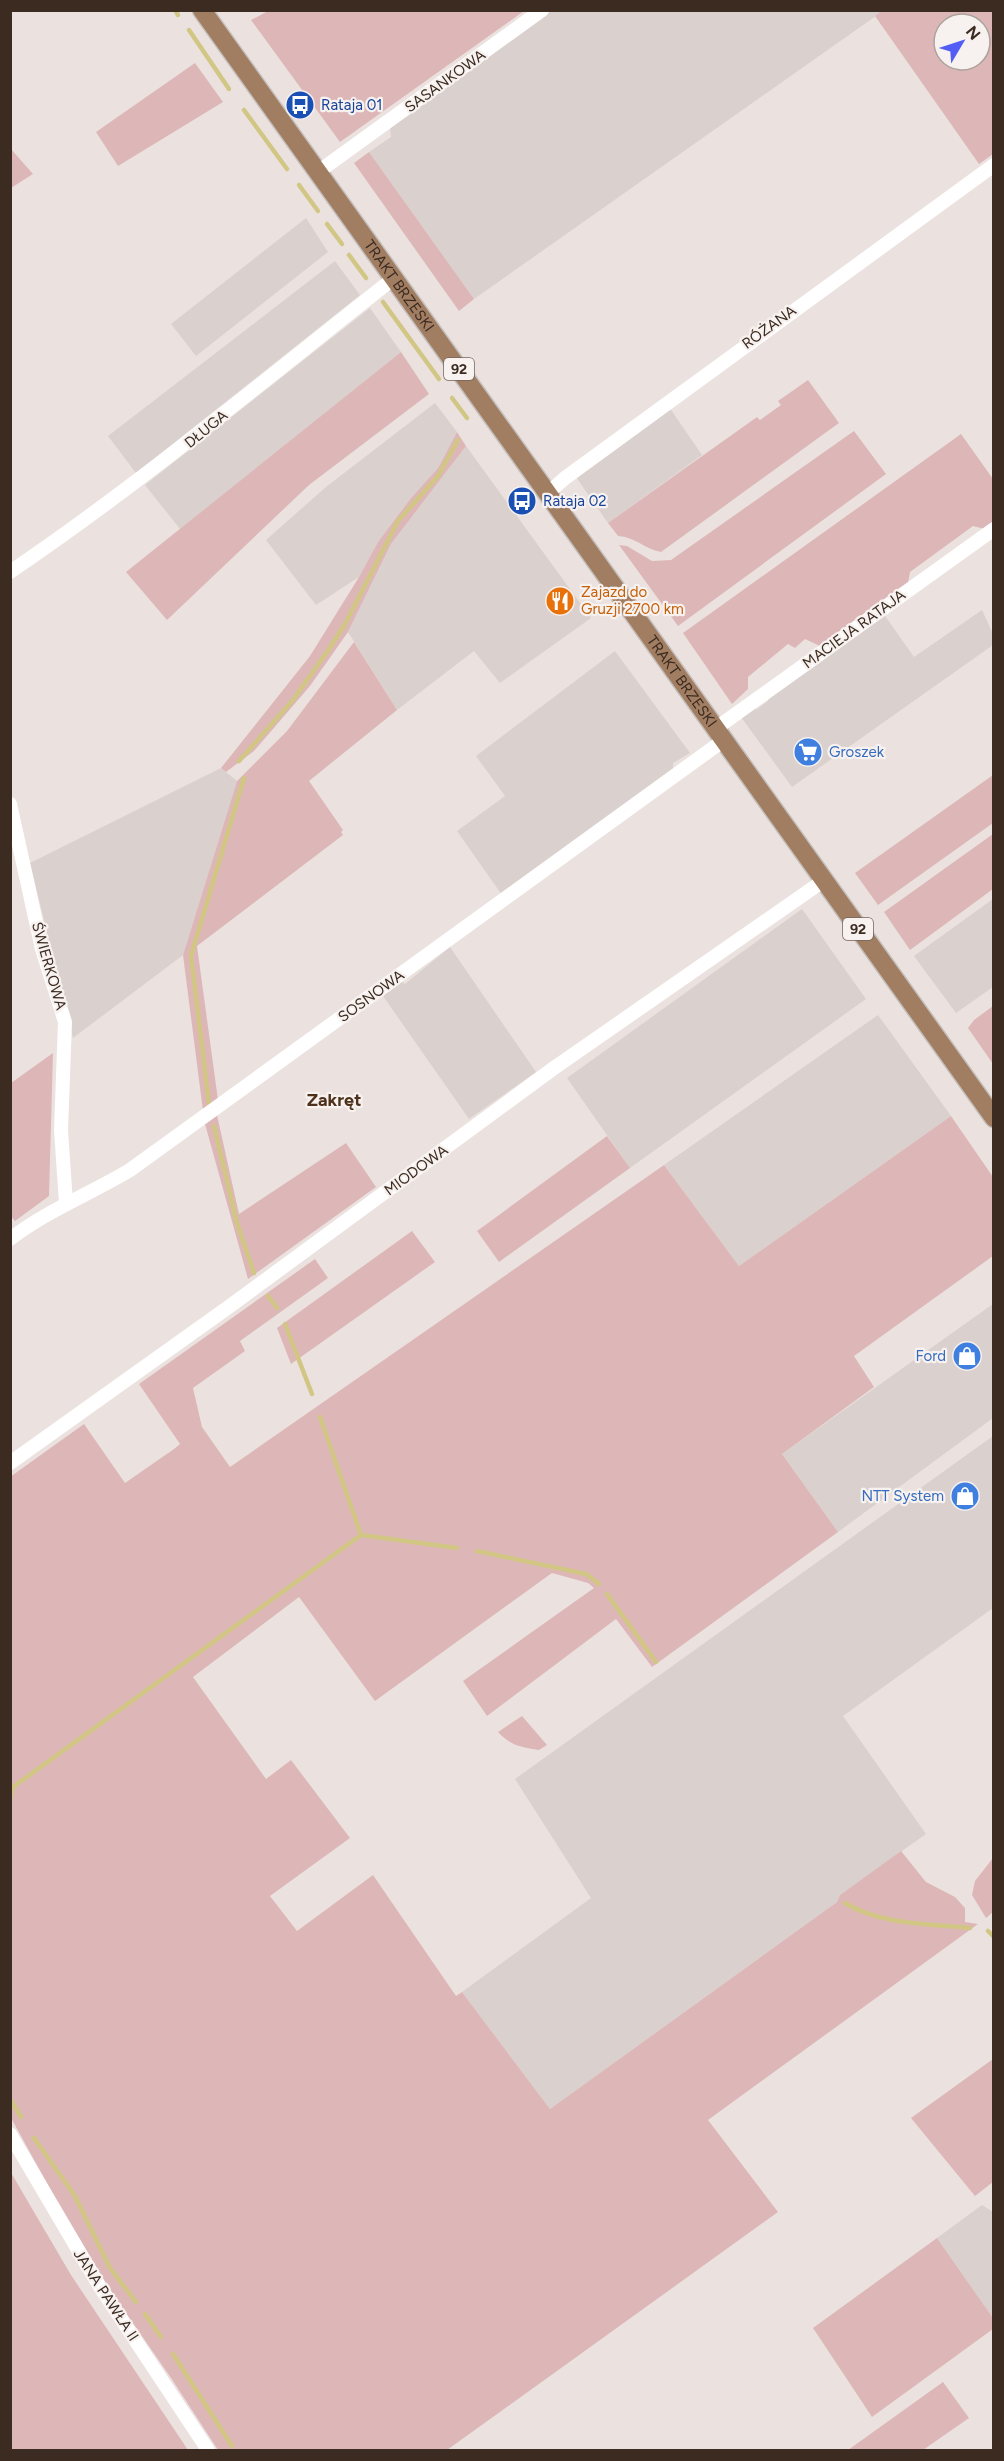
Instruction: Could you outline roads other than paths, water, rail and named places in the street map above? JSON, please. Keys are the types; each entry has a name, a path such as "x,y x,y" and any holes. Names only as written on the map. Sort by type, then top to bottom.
{"main road":[{"name":"TRAKT BRZESKI","path":"202,10 993,1118"}],"street":[{"name":"SASANKOWA","path":"318,172 542,10"},
{"name":"RÓŻANA","path":"548,493 565,477 703,375 993,165"},
{"name":"DŁUGA","path":"10,572 96,513 180,450 394,278"},
{"name":"MACIEJA RATAJA","path":"719,735 993,529"},
{"name":"SOSNOWA","path":"10,1239 66,1203 100,1188 130,1170 719,735"},
{"name":"ŚWIERKOWA","path":"10,804 42,949 65,1022 61,1130 66,1203"},
{"name":"MIODOWA","path":"10,1463 230,1306 554,1068 823,881"},
{"name":"JANA PAWŁA II","path":"10,2134 100,2287 208,2451"}],"waterway":[{"path":"175,10 178,15"},
{"path":"189,30 229,89"},
{"path":"244,110 287,169"},
{"path":"299,185 318,211"},
{"path":"327,224 342,244"},
{"path":"349,255 366,278"},
{"path":"383,302 439,379"},
{"path":"452,398 467,418"},
{"path":"239,761 293,700 329,649 345,624 398,521 438,476 458,440"},
{"path":"209,1104 191,956 244,778"},
{"path":"214,1126 237,1223 254,1273"},
{"path":"268,1296 277,1308"},
{"path":"285,1324 312,1394"},
{"path":"10,1799 13,1787 361,1535 320,1417"},
{"path":"361,1535 457,1548"},
{"path":"477,1551 586,1574 599,1584"},
{"path":"607,1594 656,1662"},
{"path":"845,1903 874,1916 890,1920 970,1928"},
{"path":"988,1931 994,1937"},
{"path":"10,2099 21,2117"},
{"path":"34,2138 75,2196 110,2268 136,2302"},
{"path":"145,2314 161,2337"},
{"path":"173,2354 232,2446"}],"place":[{"name":"Rataja 01","path":"300,105"},
{"name":"Rataja 02","path":"522,501"},
{"name":"Zajazd do Gruzji 2700 km","path":"560,601"},
{"name":"Groszek","path":"808,752"},
{"name":"Ford","path":"967,1356"},
{"name":"NTT System","path":"965,1496"}],"district":[{"name":"Zakręt","path":"334,1100"}]}
